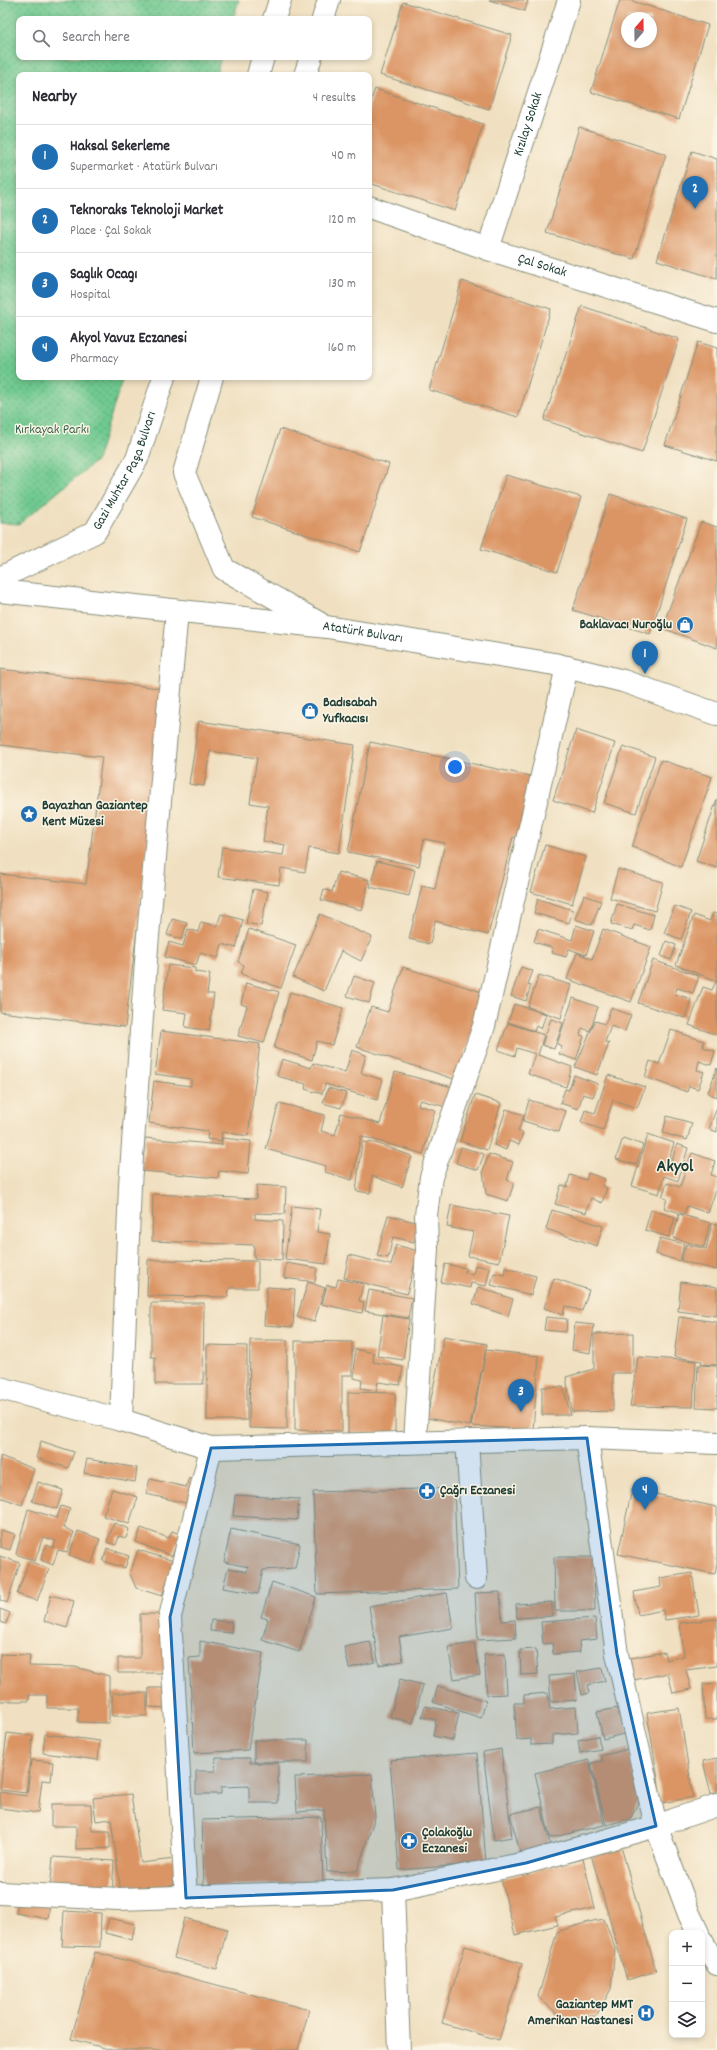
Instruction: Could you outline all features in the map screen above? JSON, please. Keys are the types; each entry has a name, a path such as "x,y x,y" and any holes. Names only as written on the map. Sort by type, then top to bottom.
{"street":[{"path":"275,16 280,0"},
{"path":"324,16 330,0"},
{"name":"Kızılay Sokak","path":"488,249 569,0"},
{"path":"259,72 262,60"},
{"path":"306,72 310,60"},
{"name":"Çal Sokak","path":"372,208 488,249 717,321"},
{"name":"Gazi Muhtar Paşa Bulvarı","path":"0,578 95,532 137,459 163,380"},
{"path":"211,380 184,473 224,569 327,627"},
{"name":"Atatürk Bulvarı","path":"0,591 327,627 567,667 623,681 717,714"},
{"path":"121,1420 130,1185 147,947 177,611"},
{"path":"415,1442 427,1250 426,1216 430,1183 484,1026 567,667"},
{"path":"0,1388 121,1420 211,1448 587,1438 717,1443"},
{"path":"587,1438 617,1654 656,1826 689,1914 697,1930"},
{"path":"467,1441 476,1578"},
{"path":"186,1898 170,1617 211,1448"},
{"path":"0,1893 119,1899 186,1898 393,1890 526,1863 656,1826 717,1805"},
{"path":"393,1890 399,2050"},
{"path":"705,1946 717,1964"}],"highlighted area":[{"path":"587,1438 617,1654 656,1826 526,1863 393,1890 186,1898 170,1617 211,1448"}],"green space":[{"name":"Kırkayak Parkı","path":"0,0 239,0 234,16 16,16 16,60 220,60 217,72 16,72 16,380 122,380 97,460 19,524 0,523"}],"building":[{"path":"489,0 528,0 525,11"},
{"path":"620,0 629,0 708,25 679,119 591,92"},
{"path":"403,2 512,35 489,109 380,75"},
{"path":"375,89 483,124 455,211 372,184 372,98"},
{"path":"579,127 666,154 634,259 547,233"},
{"path":"692,151 717,159 717,279 657,260"},
{"path":"462,281 551,309 518,417 429,390"},
{"path":"582,306 679,339 642,453 544,420"},
{"path":"698,342 717,348 717,461 665,445"},
{"path":"280,429 389,464 360,552 252,517"},
{"path":"506,475 581,497 557,572 481,549"},
{"path":"610,494 687,519 650,634 573,610"},
{"path":"701,522 717,527 717,648 662,628"},
{"path":"0,669 167,689 125,1027 0,1012 0,874 86,884 102,757 0,745"},
{"path":"199,721 355,745 339,853 309,848 305,872 281,868 279,885 218,877 222,847 283,855 285,845 263,841 268,806 250,803 257,758 210,751 204,786 189,784"},
{"path":"576,730 615,743 592,813 553,800"},
{"path":"370,742 535,777 522,839 513,837 488,935 435,921 430,944 409,939 422,886 435,889 445,843 424,839 419,866 348,852"},
{"path":"623,746 655,757 636,813 604,803"},
{"path":"661,760 712,777 681,867 632,847"},
{"path":"717,799 717,868 696,861"},
{"path":"545,845 586,857 572,904 531,892"},
{"path":"377,861 415,870 409,896 370,887"},
{"path":"618,869 663,882 655,911 610,898"},
{"path":"338,872 369,880 362,910 321,900 324,889 332,892"},
{"path":"253,889 268,892 261,926 246,923"},
{"path":"584,895 601,901 592,925 575,919"},
{"path":"538,899 573,910 569,923 534,913"},
{"path":"617,904 654,915 650,930 634,925 632,930 611,924"},
{"path":"675,906 691,912 681,939 664,933"},
{"path":"713,913 717,914 717,981 676,965 694,915 710,921"},
{"path":"221,914 243,920 236,948 222,944 218,958 200,953 196,965 165,957 169,942 183,946 188,929 198,932 201,922 217,926"},
{"path":"320,914 372,937 361,961 341,951 324,991 293,977"},
{"path":"172,919 187,923 182,939 167,935"},
{"path":"576,925 594,931 586,955 569,949 566,957 552,953 553,948 534,942 538,929 572,940"},
{"path":"249,929 296,945 281,988 241,974 244,965 238,962"},
{"path":"603,929 651,947 631,1002 567,979 577,953 592,959"},
{"path":"666,941 676,945 671,960 661,956"},
{"path":"653,960 699,976 693,993 677,988 675,994 691,999 685,1018 638,1003"},
{"path":"168,965 195,968 195,972 210,974 207,994 214,994 209,1031 185,1027 187,1013 162,1010"},
{"path":"403,967 485,993 457,1080 357,1047 371,1007 388,1012"},
{"path":"521,967 533,971 528,984 531,985 526,1001 511,996"},
{"path":"539,975 571,985 561,1018 528,1007"},
{"path":"354,976 375,983 369,1003 347,996"},
{"path":"716,981 717,1035 689,1025 703,987 712,990"},
{"path":"246,983 279,992 264,1043 238,1036 247,1006 241,1004"},
{"path":"290,992 343,1008 332,1045 317,1041 312,1060 274,1048"},
{"path":"573,998 598,1007 590,1031 582,1028 580,1035 584,1036 576,1060 559,1054 562,1046 557,1044"},
{"path":"514,1004 546,1014 541,1029 536,1026 534,1031 508,1022"},
{"path":"611,1008 631,1015 625,1031 611,1026 605,1042 609,1043 597,1075 575,1067 595,1021 605,1024"},
{"path":"551,1019 563,1023 554,1049 542,1045"},
{"path":"508,1023 544,1035 538,1055 572,1067 566,1087 528,1074 535,1054 517,1048 515,1056 498,1050"},
{"path":"671,1030 704,1041 703,1047 715,1051 711,1065 699,1061 697,1070 704,1072 698,1089 689,1086 687,1092 645,1077 650,1061 659,1064"},
{"path":"161,1031 260,1044 248,1136 222,1132 221,1141 207,1139 208,1131 149,1123 154,1081 191,1086 191,1079 155,1074"},
{"path":"352,1050 366,1055 361,1073 383,1080 377,1100 325,1084 322,1094 305,1089 306,1084 277,1076 282,1059 311,1068 313,1063 345,1073"},
{"path":"717,1068 717,1097 708,1093"},
{"path":"395,1072 456,1088 450,1108 420,1100 418,1105 435,1110 423,1154 361,1136 352,1180 325,1172 326,1166 266,1149 279,1103 325,1115 321,1131 335,1135 341,1113 380,1124"},
{"path":"574,1075 598,1084 593,1097 583,1094 578,1109 560,1103 565,1089 569,1090"},
{"path":"608,1075 645,1087 637,1108 613,1100 603,1130 581,1122 585,1110 595,1113"},
{"path":"328,1088 346,1093 341,1108 323,1103"},
{"path":"475,1095 501,1103 487,1150 460,1141"},
{"path":"529,1100 566,1111 559,1132 523,1121"},
{"path":"717,1107 717,1132 709,1129"},
{"path":"506,1109 524,1115 518,1131 523,1133 519,1145 509,1141 506,1150 494,1145"},
{"path":"667,1116 692,1123 687,1140 663,1133"},
{"path":"648,1134 674,1143 668,1163 671,1164 677,1144 688,1148 678,1181 664,1176 659,1194 632,1186"},
{"path":"145,1138 222,1145 222,1138 251,1141 248,1174 219,1171 218,1178 142,1171"},
{"path":"623,1138 643,1145 636,1165 616,1159"},
{"path":"362,1142 376,1143 412,1156 402,1187 372,1176 370,1193 356,1191"},
{"path":"461,1147 484,1154 478,1170 456,1163"},
{"path":"692,1153 715,1161 711,1175 717,1177 717,1187 708,1213 687,1206 684,1214 664,1208 667,1199 662,1197 667,1183 680,1187"},
{"path":"489,1154 513,1162 507,1180 514,1183 508,1201 486,1194 483,1171"},
{"path":"588,1173 605,1179 602,1186 607,1188 602,1203 591,1198 586,1213 555,1204 561,1185 567,1187 570,1175 586,1180"},
{"path":"257,1185 286,1187 285,1214 255,1213 255,1219 283,1221 282,1260 254,1258 254,1245 152,1241 153,1194 256,1199"},
{"path":"451,1205 509,1216 499,1262 468,1256 473,1232 447,1227"},
{"path":"292,1206 320,1209 317,1232 330,1234 326,1264 285,1259"},
{"path":"552,1210 603,1226 597,1246 546,1229"},
{"path":"651,1210 675,1217 669,1237 645,1230"},
{"path":"679,1214 710,1223 704,1247 673,1238"},
{"path":"388,1215 419,1223 414,1242 393,1237 388,1258 377,1256"},
{"path":"712,1223 717,1224 717,1270 681,1261 686,1244 706,1249"},
{"path":"660,1238 684,1244 680,1261 656,1254"},
{"path":"396,1245 418,1251 407,1294 344,1278 349,1255 391,1265"},
{"path":"148,1260 258,1261 258,1288 229,1288 228,1297 147,1296"},
{"path":"286,1263 317,1268 315,1282 284,1278"},
{"path":"445,1264 466,1268 465,1273 473,1275 475,1265 490,1268 486,1286 471,1283 470,1288 441,1282"},
{"path":"505,1268 536,1276 531,1295 491,1285 494,1273 504,1275"},
{"path":"554,1278 589,1290 582,1311 565,1306 563,1315 544,1308"},
{"path":"338,1279 363,1284 359,1301 364,1302 362,1313 322,1304 327,1285 336,1287"},
{"path":"308,1282 325,1288 314,1322 297,1317"},
{"path":"681,1282 717,1287 717,1316 678,1311"},
{"path":"267,1287 295,1289 293,1327 264,1325"},
{"path":"478,1287 513,1299 508,1316 473,1304"},
{"path":"369,1290 412,1298 408,1318 365,1311"},
{"path":"151,1303 204,1303 203,1384 155,1384 155,1357 151,1357"},
{"path":"383,1315 409,1319 403,1360 377,1356"},
{"path":"546,1317 567,1319 566,1332 544,1330"},
{"path":"679,1317 717,1322 717,1365 701,1364 702,1361 674,1357"},
{"path":"575,1323 594,1325 590,1353 572,1350"},
{"path":"633,1333 633,1373 613,1373 613,1411 572,1412 566,1377 594,1369 594,1334"},
{"path":"444,1336 487,1344 470,1426 427,1418"},
{"path":"250,1340 287,1340 287,1429 249,1428"},
{"path":"295,1341 352,1342 352,1375 342,1375 342,1431 295,1430"},
{"path":"207,1345 247,1346 247,1420 207,1420"},
{"path":"355,1349 374,1353 373,1362 403,1367 400,1385 378,1382 376,1391 361,1388 362,1380 354,1378"},
{"path":"486,1350 539,1356 533,1430 471,1426"},
{"path":"638,1357 696,1361 693,1407 630,1406"},
{"path":"698,1365 717,1366 717,1408 696,1407"},
{"path":"542,1387 563,1387 571,1415 542,1415"},
{"path":"348,1392 395,1393 395,1434 348,1433"},
{"path":"41,1441 74,1452 68,1468 36,1458"},
{"path":"0,1456 34,1469 22,1505 0,1497"},
{"path":"87,1459 137,1468 135,1482 84,1473"},
{"path":"189,1478 196,1480 190,1504 146,1494 150,1479 186,1487"},
{"path":"38,1482 63,1490 57,1509 32,1501"},
{"path":"454,1488 458,1589 317,1594 313,1492"},
{"path":"112,1489 138,1497 129,1524 103,1516"},
{"path":"632,1489 717,1507 717,1563 715,1574 618,1554"},
{"path":"235,1495 299,1499 297,1520 233,1516"},
{"path":"61,1506 70,1509 64,1528 74,1532 67,1552 58,1550 53,1565 41,1560 46,1545 53,1548 56,1541 43,1537 35,1561 16,1554 28,1509 57,1518"},
{"path":"114,1523 129,1529 126,1538 119,1536 116,1545 107,1542"},
{"path":"141,1528 169,1538 172,1531 180,1534 172,1556 136,1542"},
{"path":"231,1529 300,1544 295,1568 263,1570 258,1594 223,1588 228,1568 247,1572 248,1567 224,1562"},
{"path":"0,1530 15,1534 10,1550 0,1547"},
{"path":"78,1531 100,1539 92,1563 69,1555"},
{"path":"107,1548 129,1556 125,1568 103,1561"},
{"path":"138,1550 174,1561 162,1596 136,1588 130,1574"},
{"path":"0,1556 20,1563 7,1603 0,1600"},
{"path":"554,1557 594,1557 595,1611 555,1611"},
{"path":"29,1561 49,1569 37,1601 17,1594"},
{"path":"692,1573 699,1615 665,1620 663,1610 638,1615 634,1592 661,1587 660,1578"},
{"path":"272,1582 316,1597 299,1652 262,1640 268,1619 261,1617"},
{"path":"500,1592 502,1621 515,1620 516,1638 478,1640 475,1593"},
{"path":"447,1593 453,1628 399,1637 403,1661 379,1665 369,1606"},
{"path":"51,1595 74,1601 67,1628 44,1621"},
{"path":"552,1602 552,1616 517,1618 516,1604"},
{"path":"0,1609 10,1613 6,1624 0,1622"},
{"path":"140,1614 165,1614 165,1673 118,1673 118,1658 140,1658"},
{"path":"595,1618 597,1639 579,1641 580,1652 553,1654 552,1643 543,1644 541,1622"},
{"path":"717,1619 717,1666 686,1670 691,1689 673,1693 668,1673 634,1680 630,1658 664,1652 666,1660 684,1656 680,1623"},
{"path":"211,1620 232,1622 231,1633 210,1631"},
{"path":"200,1641 263,1653 248,1750 194,1753 189,1658 200,1657"},
{"path":"370,1642 375,1662 349,1668 344,1647"},
{"path":"474,1643 480,1675 454,1679 448,1647"},
{"path":"536,1649 538,1674 521,1675 520,1650"},
{"path":"0,1654 30,1655 29,1666 75,1667 109,1676 109,1723 78,1722 78,1708 47,1708 47,1695 29,1695 29,1701 0,1701"},
{"path":"505,1654 507,1694 487,1695 484,1655"},
{"path":"602,1668 605,1681 587,1685 589,1693 582,1695 577,1672"},
{"path":"575,1674 577,1700 551,1702 549,1676"},
{"path":"400,1679 423,1685 413,1723 390,1717"},
{"path":"717,1683 717,1719 705,1719 703,1684"},
{"path":"438,1686 486,1701 481,1718 433,1702"},
{"path":"149,1688 171,1688 171,1708 148,1707"},
{"path":"112,1693 147,1693 147,1716 112,1716"},
{"path":"548,1693 550,1709 576,1707 578,1733 552,1735 552,1744 531,1745 531,1739 517,1740 514,1703 524,1703 524,1695"},
{"path":"425,1706 459,1713 453,1740 433,1736 436,1720 422,1717"},
{"path":"623,1707 628,1733 603,1739 597,1712"},
{"path":"679,1708 693,1797 662,1803 647,1713"},
{"path":"7,1733 33,1736 26,1793 0,1790"},
{"path":"45,1734 100,1741 98,1760 43,1753"},
{"path":"598,1736 601,1749 580,1753 578,1740"},
{"path":"254,1740 308,1740 308,1762 254,1762"},
{"path":"501,1749 512,1837 494,1840 483,1752"},
{"path":"628,1749 640,1799 630,1819 606,1825 591,1763 603,1761 601,1756"},
{"path":"477,1753 486,1863 399,1870 390,1760"},
{"path":"216,1758 250,1758 250,1763 278,1763 278,1803 249,1803 249,1786 221,1787 221,1794 196,1794 196,1771 215,1771"},
{"path":"717,1758 717,1793 711,1794 703,1761"},
{"path":"31,1760 53,1762 51,1781 42,1780 38,1813 0,1808 0,1792 27,1796"},
{"path":"589,1760 604,1825 550,1838 535,1773"},
{"path":"372,1774 375,1817 357,1871 327,1872 324,1810 297,1812 295,1777"},
{"path":"131,1794 141,1863 174,1859 178,1886 121,1893 111,1819 96,1821 93,1798"},
{"path":"51,1804 91,1804 92,1831 110,1831 110,1848 76,1849 76,1826 51,1826"},
{"path":"541,1807 552,1853 522,1860 510,1814"},
{"path":"321,1817 323,1883 204,1886 202,1820"},
{"path":"620,1843 656,1971 627,1980 590,1851"},
{"path":"53,1857 114,1861 112,1896 50,1891"},
{"path":"583,1859 595,1908 555,1917 558,1925 515,1935 501,1879"},
{"path":"19,1896 50,1902 48,1919 16,1913"},
{"path":"64,1911 101,1913 100,1947 62,1946"},
{"path":"109,1918 135,1924 132,1940 105,1933"},
{"path":"184,1918 227,1929 217,1969 174,1958"},
{"path":"604,1919 615,1948 611,1989 596,2016 561,2017 538,1997 557,1932 588,1922"},
{"path":"465,1946 522,1964 499,2040 442,2023"},
{"path":"95,1952 309,2010 298,2050 112,2050 71,2039"}],"place":[{"name":"Teknoraks Teknoloji Market","path":"695,209"},
{"name":"Baklavacı Nuroğlu","path":"685,625"},
{"name":"Haksal Sekerleme","path":"645,674"},
{"name":"Badısabah Yufkacısı","path":"310,711"},
{"name":"Bayazhan Gaziantep Kent Müzesi","path":"29,814"},
{"name":"Saglık Ocagı","path":"521,1412"},
{"name":"Çağrı Eczanesi","path":"427,1491"},
{"name":"Akyol Yavuz Eczanesi","path":"645,1510"},
{"name":"Çolakoğlu Eczanesi","path":"409,1841"},
{"name":"Gaziantep MMT Amerikan Hastanesi","path":"646,2013"}],"district":[{"name":"Akyol","path":"675,1167"}]}
